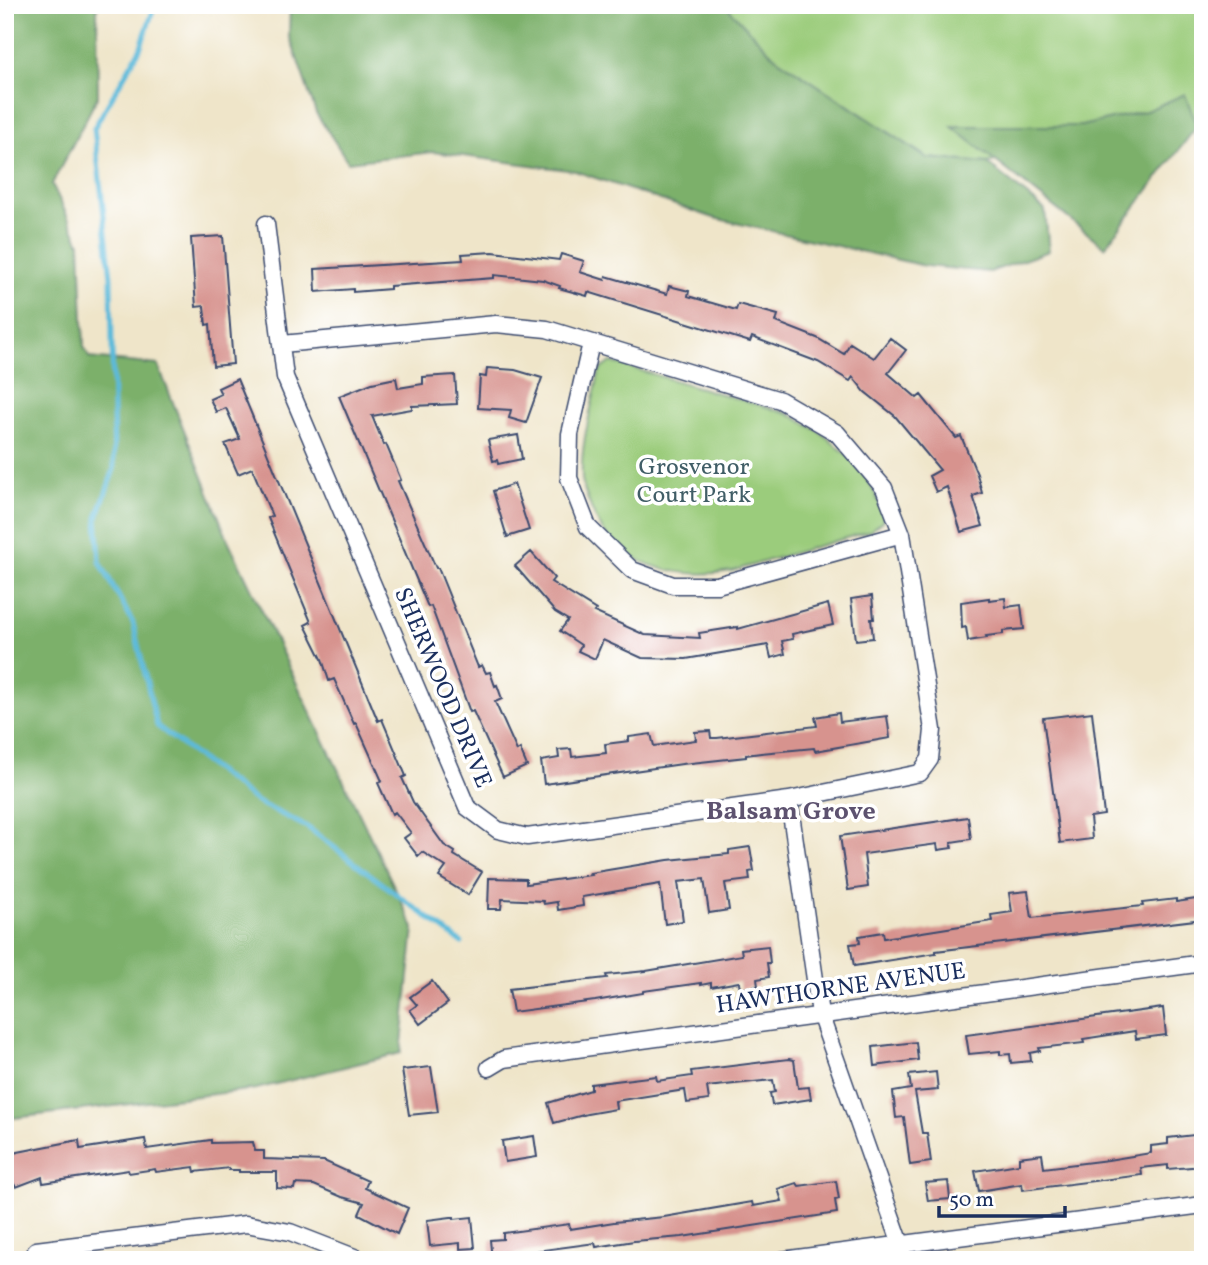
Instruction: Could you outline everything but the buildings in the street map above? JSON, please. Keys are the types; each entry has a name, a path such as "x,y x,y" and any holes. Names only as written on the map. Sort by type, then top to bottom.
{"street":[{"name":"SHERWOOD DRIVE","path":"266,224 285,377 467,807 498,830 527,837 789,800 920,773 930,759 933,730 902,534"},
{"path":"282,344 496,324 547,329 780,400 837,433 884,488 902,534 717,585 673,585 632,570 587,527 569,478 570,434 591,343"},
{"path":"789,800 820,1014 902,1252"},
{"name":"HAWTHORNE AVENUE","path":"489,1068 504,1059 1203,963"},
{"path":"782,1260 902,1252 1203,1205"},
{"path":"36,1250 246,1224 290,1232 362,1260"}],"green space":[{"path":"5,5 97,5 98,96 52,184 80,243 84,347 90,358 158,365 228,540 414,928 401,1053 256,1089 5,1119"},
{"path":"290,5 725,5 775,57 927,158 987,163 1045,210 1049,251 990,272 925,266 714,218 575,171 433,152 348,162 316,113 289,35"},
{"path":"722,5 1203,5 1203,118 1175,121 987,163 928,158 775,57"},
{"path":"1185,94 1197,126 1105,247 951,126 1081,126 1146,111"},
{"name":"Grosvenor Court Park","path":"611,362 787,413 820,432 849,456 869,481 884,513 882,522 870,531 732,571 690,573 670,570 650,565 632,556 602,529 592,510 582,479 585,439 599,373"}],"waterway":[{"path":"155,5 140,49 94,128 111,277 114,469 97,518 100,562 133,623 157,726 257,802 307,827 462,943"}],"district":[{"name":"Balsam Grove","path":"791,812"}]}
